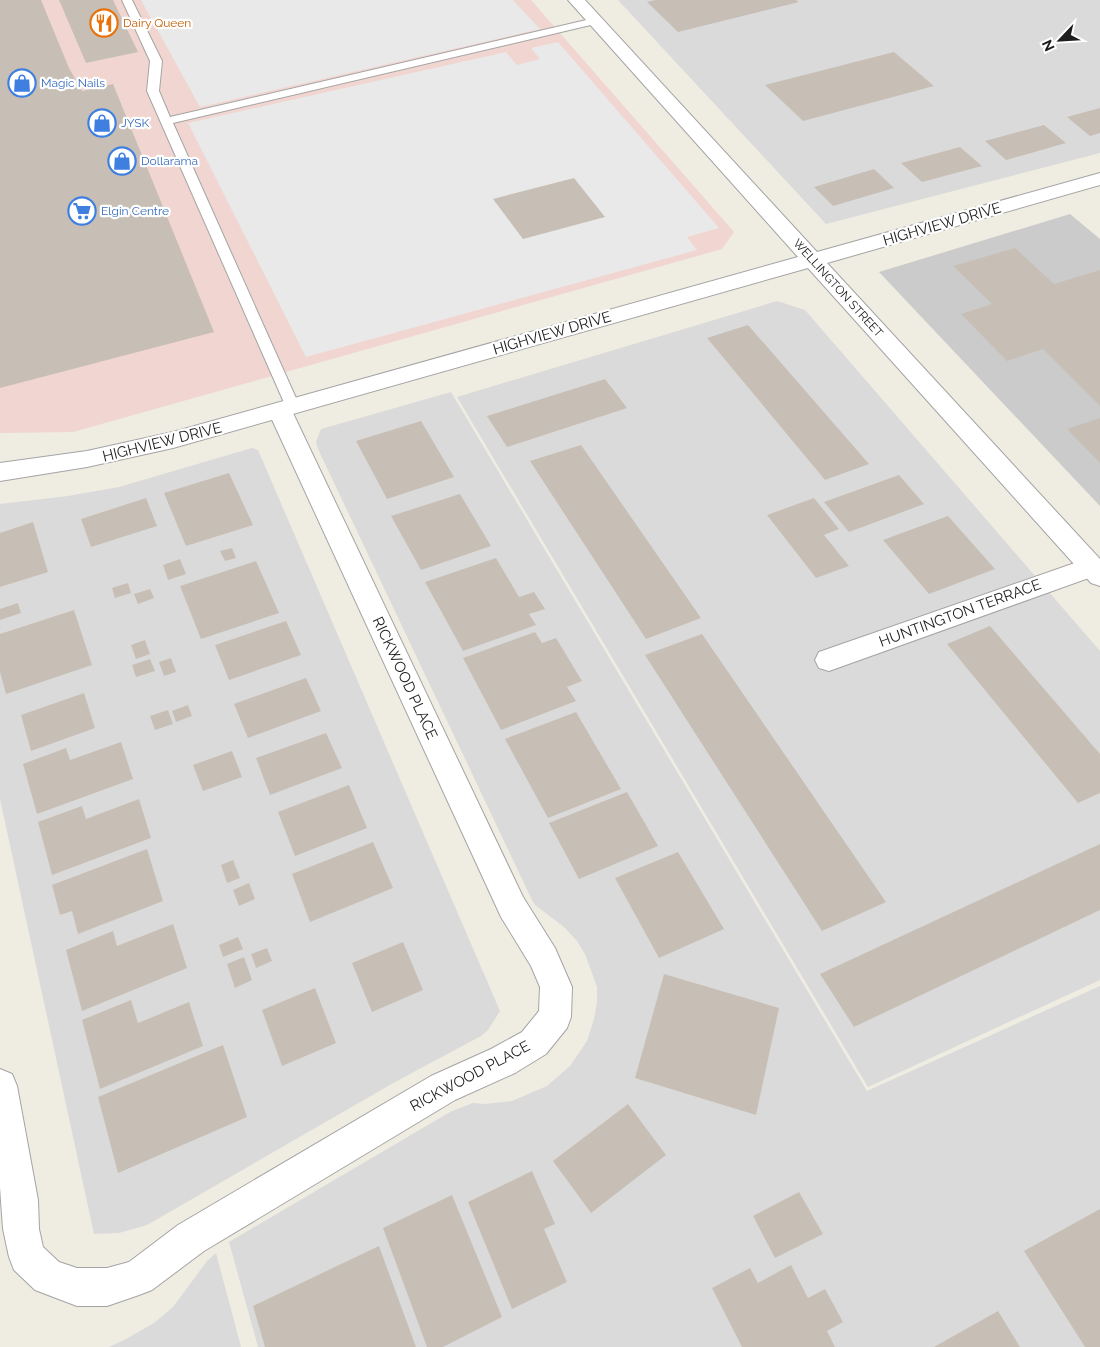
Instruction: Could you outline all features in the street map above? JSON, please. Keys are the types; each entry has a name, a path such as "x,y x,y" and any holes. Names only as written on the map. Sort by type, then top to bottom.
{"street":[{"name":"WELLINGTON STREET","path":"576,0 1096,571"},
{"name":"HIGHVIEW DRIVE","path":"0,472 60,465 118,454 286,409 1100,179"},
{"name":"RICKWOOD PLACE","path":"0,1086 20,1200 21,1229 27,1257 48,1277 77,1287 107,1287 139,1277 191,1238 426,1098 534,1044 555,1016 556,986 544,958 512,907 286,409"},
{"name":"HUNTINGTON TERRACE","path":"828,660 1096,571"}],"lane":[{"path":"127,0 156,61 153,91 286,409"},
{"path":"167,121 595,21"}],"shaded area":[{"path":"0,0 531,0 734,232 722,249 73,432 0,433"},
{"path":"141,0 513,0 540,29 200,107"},
{"path":"618,0 1100,0 1100,153 826,224"},
{"path":"558,42 719,228 687,237 697,250 306,357 188,123 506,52 517,65 540,59 531,48"},
{"path":"1070,214 1100,239 1100,506 879,272"},
{"path":"777,301 805,310 1100,651 1100,980 868,1087 457,397"},
{"path":"451,392 867,1091 1100,986 1100,1347 258,1347 229,1242 450,1112 473,1103 485,1104 512,1101 547,1086 570,1066 587,1041 594,1019 597,987 585,954 577,941 564,927 535,905 532,900 316,442 321,429"},
{"path":"252,448 258,450 500,1011 488,1030 481,1036 395,1082 147,1225 119,1233 94,1234 0,799 0,504 68,496 119,487"},
{"path":"216,1253 241,1347 109,1347 154,1323 173,1307 207,1261"}],"building":[{"name":"Elgin Centre","path":"0,0 41,0 69,68 82,91 113,84 214,332 0,388"},
{"path":"59,0 113,0 138,52 86,63"},
{"path":"655,0 796,0 799,2 678,32 647,2"},
{"path":"894,52 934,86 803,121 765,85"},
{"path":"1100,108 1100,133 1090,136 1067,117"},
{"path":"1044,125 1066,143 1006,160 985,141"},
{"path":"960,147 982,166 922,182 901,163"},
{"path":"874,169 894,188 833,206 814,187"},
{"path":"574,178 605,217 523,239 493,199"},
{"path":"1015,248 1054,284 1100,270 1100,406 1043,349 1007,361 961,314 992,304 953,266"},
{"path":"748,325 869,464 825,480 707,338"},
{"path":"605,379 627,408 507,447 487,416"},
{"path":"1100,418 1100,463 1067,429"},
{"path":"421,421 454,477 387,499 356,441"},
{"path":"581,445 701,618 646,639 530,461"},
{"path":"229,473 253,525 186,546 164,493"},
{"path":"899,475 924,504 849,532 824,502"},
{"path":"460,494 491,546 421,570 391,516"},
{"path":"146,498 157,526 91,547 81,519"},
{"path":"814,498 839,529 824,535 849,566 816,578 767,515"},
{"path":"948,516 995,569 929,594 883,540"},
{"path":"33,522 48,572 0,587 0,533"},
{"path":"232,548 236,558 225,561 220,551"},
{"path":"496,558 519,597 534,592 545,609 529,614 536,625 463,651 425,582"},
{"path":"180,559 186,574 168,580 163,565"},
{"path":"256,561 279,613 201,639 180,586"},
{"path":"128,583 131,593 115,598 112,588"},
{"path":"150,589 154,598 138,604 134,594"},
{"path":"18,603 21,613 0,620 0,609"},
{"path":"74,610 92,665 6,694 0,672 0,634"},
{"path":"286,621 301,655 229,680 215,645"},
{"path":"990,626 1100,754 1100,793 1078,803 947,644"},
{"path":"535,632 542,643 556,638 582,681 567,687 576,701 501,730 463,658"},
{"path":"702,634 886,902 822,931 645,655"},
{"path":"145,640 150,654 136,659 131,645"},
{"path":"171,658 176,672 164,676 159,662"},
{"path":"150,659 155,671 136,677 132,665"},
{"path":"306,678 321,711 248,738 234,704"},
{"path":"84,693 95,728 31,751 21,715"},
{"path":"188,705 192,716 176,722 172,711"},
{"path":"168,710 173,724 155,730 150,716"},
{"path":"576,712 621,789 548,818 505,739"},
{"path":"326,733 342,768 270,795 256,758"},
{"path":"121,742 133,779 37,814 23,764 66,748 70,760"},
{"path":"232,751 242,777 203,791 193,765"},
{"path":"349,785 367,828 295,856 278,812"},
{"path":"627,792 658,846 579,879 549,823"},
{"path":"139,799 151,838 52,875 38,822 82,806 86,819"},
{"path":"373,842 393,888 310,922 292,874"},
{"path":"1100,844 1100,910 854,1027 820,974"},
{"path":"147,849 163,901 78,934 72,911 60,915 52,885"},
{"path":"678,852 724,929 659,958 615,878"},
{"path":"233,860 240,878 227,883 221,865"},
{"path":"249,883 255,899 239,906 233,890"},
{"path":"173,924 187,968 82,1011 66,950 113,931 117,946"},
{"path":"238,937 243,949 223,957 219,945"},
{"path":"403,942 423,990 372,1012 352,963"},
{"path":"267,948 272,961 256,968 251,954"},
{"path":"244,957 252,980 235,988 227,964"},
{"path":"664,974 779,1008 756,1115 635,1078"},
{"path":"315,988 336,1043 282,1066 262,1010"},
{"path":"131,1000 138,1023 189,1002 203,1046 100,1089 82,1020"},
{"path":"223,1045 247,1117 118,1173 98,1097"},
{"path":"628,1104 666,1155 591,1213 553,1161"},
{"path":"532,1171 555,1224 544,1229 567,1282 512,1309 468,1202"},
{"path":"799,1192 823,1234 775,1258 753,1216"},
{"path":"452,1195 502,1317 443,1347 427,1347 383,1228"},
{"path":"1100,1209 1100,1347 1085,1347 1024,1251"},
{"path":"379,1246 416,1347 265,1347 253,1306"},
{"path":"791,1265 808,1298 825,1289 843,1322 827,1331 835,1347 742,1347 712,1288 750,1268 758,1283"},
{"path":"998,1311 1020,1347 934,1347"}],"place":[{"name":"Dairy Queen","path":"104,23"},
{"name":"Magic Nails","path":"22,83"},
{"name":"JYSK","path":"102,123"},
{"name":"Dollarama","path":"122,161"},
{"name":"Elgin Centre","path":"82,211"}]}
